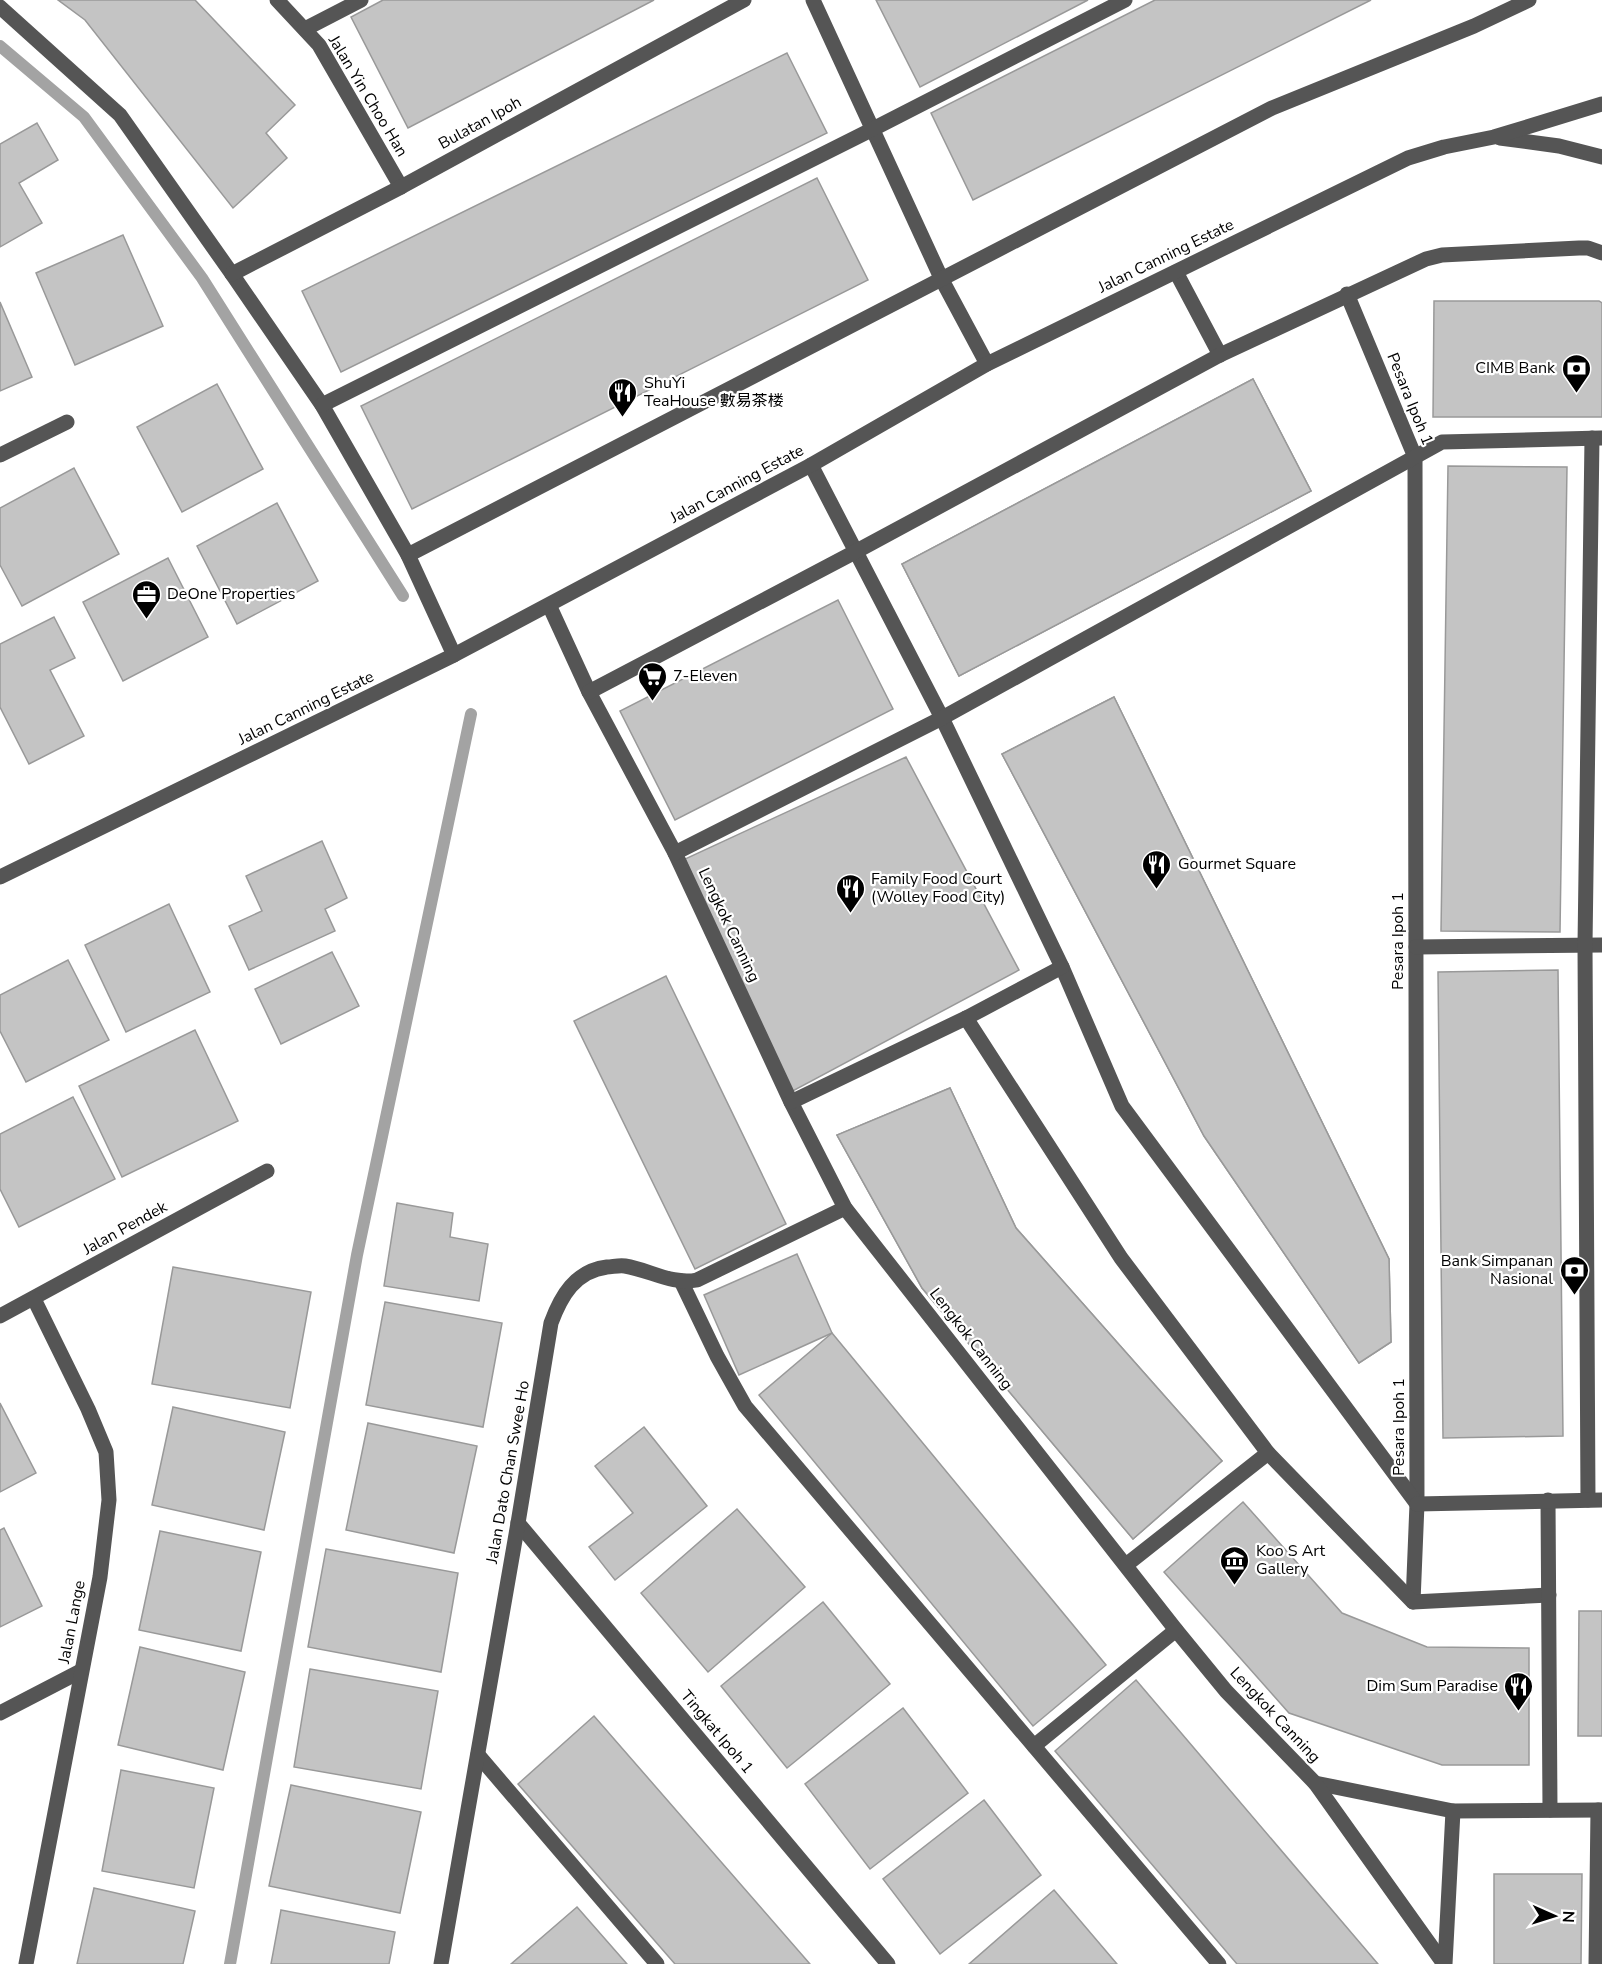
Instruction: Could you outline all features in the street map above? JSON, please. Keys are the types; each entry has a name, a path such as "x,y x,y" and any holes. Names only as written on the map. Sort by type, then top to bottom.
{"street":[{"name":"Jalan Yin Choo Han","path":"277,0 319,45 401,187"},
{"path":"305,29 361,0"},
{"name":"Bulatan Ipoh","path":"232,274 401,187 744,0"},
{"path":"813,0 942,280 987,364"},
{"path":"322,405 1125,0"},
{"path":"408,555 1272,108 1474,26 1528,0"},
{"path":"0,7 120,116 232,274 322,405 408,555 454,655"},
{"name":"Jalan Canning Estate","path":"0,877 454,655 811,465 987,364 1408,158 1444,147 1494,137 1602,104"},
{"name":"Jalan Canning Estate","path":"1494,137 1559,146 1602,157"},
{"path":"589,692 855,552 1220,355 1426,259 1442,255 1579,248 1588,248 1602,253"},
{"path":"1176,272 1220,355"},
{"name":"Pesara Ipoh 1","path":"1347,294 1415,458 1417,1504 1413,1602"},
{"path":"0,455 67,422"},
{"path":"675,853 942,718 1442,442 1597,438 1585,945 1595,1500 1417,1504 1122,1106 1062,967 942,718 811,465"},
{"name":"Lengkok Canning","path":"549,605 589,692 675,853 791,1102 845,1208 1226,1692 1315,1783 1453,1811 1600,1810"},
{"path":"1416,947 1602,945"},
{"path":"791,1102 966,1018 1062,967"},
{"path":"966,1018 1121,1258 1268,1453 1413,1602 1549,1595"},
{"name":"Jalan Pendek","path":"0,1316 267,1171"},
{"name":"Jalan Dato Chan Swee Ho","path":"441,1964 551,1323 563,1296 572,1283 594,1269 623,1265 681,1281 698,1280 845,1208"},
{"path":"681,1281 717,1356 745,1406 1219,1964"},
{"name":"Jalan Lange","path":"26,1964 100,1577 110,1500 106,1452 88,1409 34,1299"},
{"path":"1126,1565 1268,1453"},
{"path":"1548,1500 1550,1809"},
{"name":"Tingkat Ipoh 1","path":"518,1523 888,1964"},
{"path":"1034,1746 1176,1630"},
{"path":"0,1713 81,1671"},
{"path":"478,1755 657,1964"},
{"path":"1315,1783 1444,1964"},
{"path":"1596,1964 1600,1810"},
{"path":"1444,1964 1453,1811"}],"building":[{"path":"58,0 195,0 295,105 266,133 287,158 233,208 85,20"},
{"path":"383,0 654,0 408,128 351,17"},
{"path":"876,0 1088,0 920,87"},
{"path":"1155,0 1371,0 973,200 931,113"},
{"path":"787,53 827,133 341,372 302,291"},
{"path":"37,123 58,160 19,183 42,223 0,247 0,144"},
{"path":"817,178 868,280 412,509 361,406"},
{"path":"123,235 163,326 75,365 36,273"},
{"path":"1434,301 1599,301 1602,303 1602,417 1433,417"},
{"path":"0,302 32,377 0,391"},
{"path":"1253,379 1311,491 959,676 902,564"},
{"path":"1253,379 1311,491 959,676 902,564"},
{"path":"217,384 263,469 182,512 137,427"},
{"path":"1448,466 1567,467 1560,932 1441,931"},
{"path":"74,468 119,554 22,606 0,565 0,508"},
{"path":"277,503 318,581 237,624 197,546"},
{"name":"DeOne Properties","path":"168,558 208,637 123,681 83,602"},
{"path":"838,600 893,709 675,820 620,711"},
{"path":"54,617 75,658 50,670 84,736 29,764 0,707 0,644"},
{"path":"1114,697 1389,1259 1391,1342 1359,1363 1204,1136 1002,754"},
{"path":"1114,697 1389,1259 1391,1342 1359,1363 1204,1136 1002,754"},
{"name":"Family Food Court (Wolley Food City)","path":"906,757 1019,970 789,1093 685,859"},
{"path":"322,841 347,898 325,909 335,931 249,970 229,926 262,911 246,876"},
{"path":"169,904 210,992 126,1032 85,945"},
{"path":"332,952 359,1006 281,1044 255,989"},
{"path":"68,960 109,1040 26,1082 0,1031 0,995"},
{"path":"1558,970 1563,1436 1443,1438 1438,972"},
{"path":"666,976 786,1224 695,1269 574,1021"},
{"path":"195,1030 238,1121 122,1177 79,1086"},
{"path":"950,1088 1016,1228 1222,1461 1133,1539 922,1288 837,1135"},
{"path":"950,1088 1016,1228 1222,1461 1133,1539 922,1288 837,1135"},
{"path":"73,1097 115,1179 19,1227 0,1189 0,1134"},
{"path":"397,1203 453,1213 450,1237 488,1244 479,1301 384,1286"},
{"path":"797,1254 832,1333 739,1375 704,1295"},
{"path":"173,1267 311,1292 290,1408 152,1384"},
{"path":"385,1302 502,1323 483,1427 366,1405"},
{"path":"832,1333 1106,1665 1033,1726 759,1395"},
{"path":"0,1403 36,1473 0,1492"},
{"path":"173,1407 285,1432 264,1530 152,1505"},
{"path":"368,1423 477,1446 454,1553 346,1530"},
{"path":"644,1427 707,1506 615,1580 589,1547 633,1513 595,1466"},
{"path":"1243,1502 1342,1613 1427,1647 1529,1648 1529,1765 1442,1765 1289,1713 1164,1572"},
{"path":"737,1509 805,1587 708,1672 641,1593"},
{"path":"4,1528 42,1606 0,1627 0,1530"},
{"path":"160,1531 261,1552 241,1651 139,1630"},
{"path":"326,1549 458,1573 441,1672 308,1647"},
{"path":"823,1602 890,1684 787,1768 721,1686"},
{"path":"1579,1611 1602,1611 1602,1736 1578,1736"},
{"path":"140,1647 245,1672 223,1770 118,1745"},
{"path":"310,1669 438,1691 421,1789 294,1767"},
{"path":"1136,1680 1378,1964 1237,1964 1055,1751"},
{"path":"903,1708 968,1793 870,1869 805,1784"},
{"path":"594,1716 810,1964 675,1964 518,1784"},
{"path":"121,1770 214,1788 194,1888 102,1871"},
{"path":"291,1785 421,1812 400,1913 269,1886"},
{"path":"984,1800 1041,1875 940,1954 883,1879"},
{"path":"1494,1874 1582,1874 1581,1964 1494,1964"},
{"path":"94,1888 195,1911 183,1964 77,1964"},
{"path":"1054,1890 1117,1964 969,1964"},
{"path":"577,1907 627,1964 511,1964"},
{"path":"281,1910 395,1932 389,1964 271,1964"}],"waterway":[{"path":"0,46 84,117 202,278 403,596"},
{"path":"230,1964 357,1255 471,714"}],"place":[{"name":"CIMB Bank","path":"1576,394"},
{"name":"ShuYi TeaHouse 數易茶楼","path":"623,418"},
{"name":"DeOne Properties","path":"146,620"},
{"name":"7-Eleven","path":"652,702"},
{"name":"Gourmet Square","path":"1157,890"},
{"name":"Family Food Court (Wolley Food City)","path":"850,914"},
{"name":"Bank Simpanan Nasional","path":"1574,1296"},
{"name":"Koo S Art Gallery","path":"1235,1586"},
{"name":"Dim Sum Paradise","path":"1519,1712"}]}
